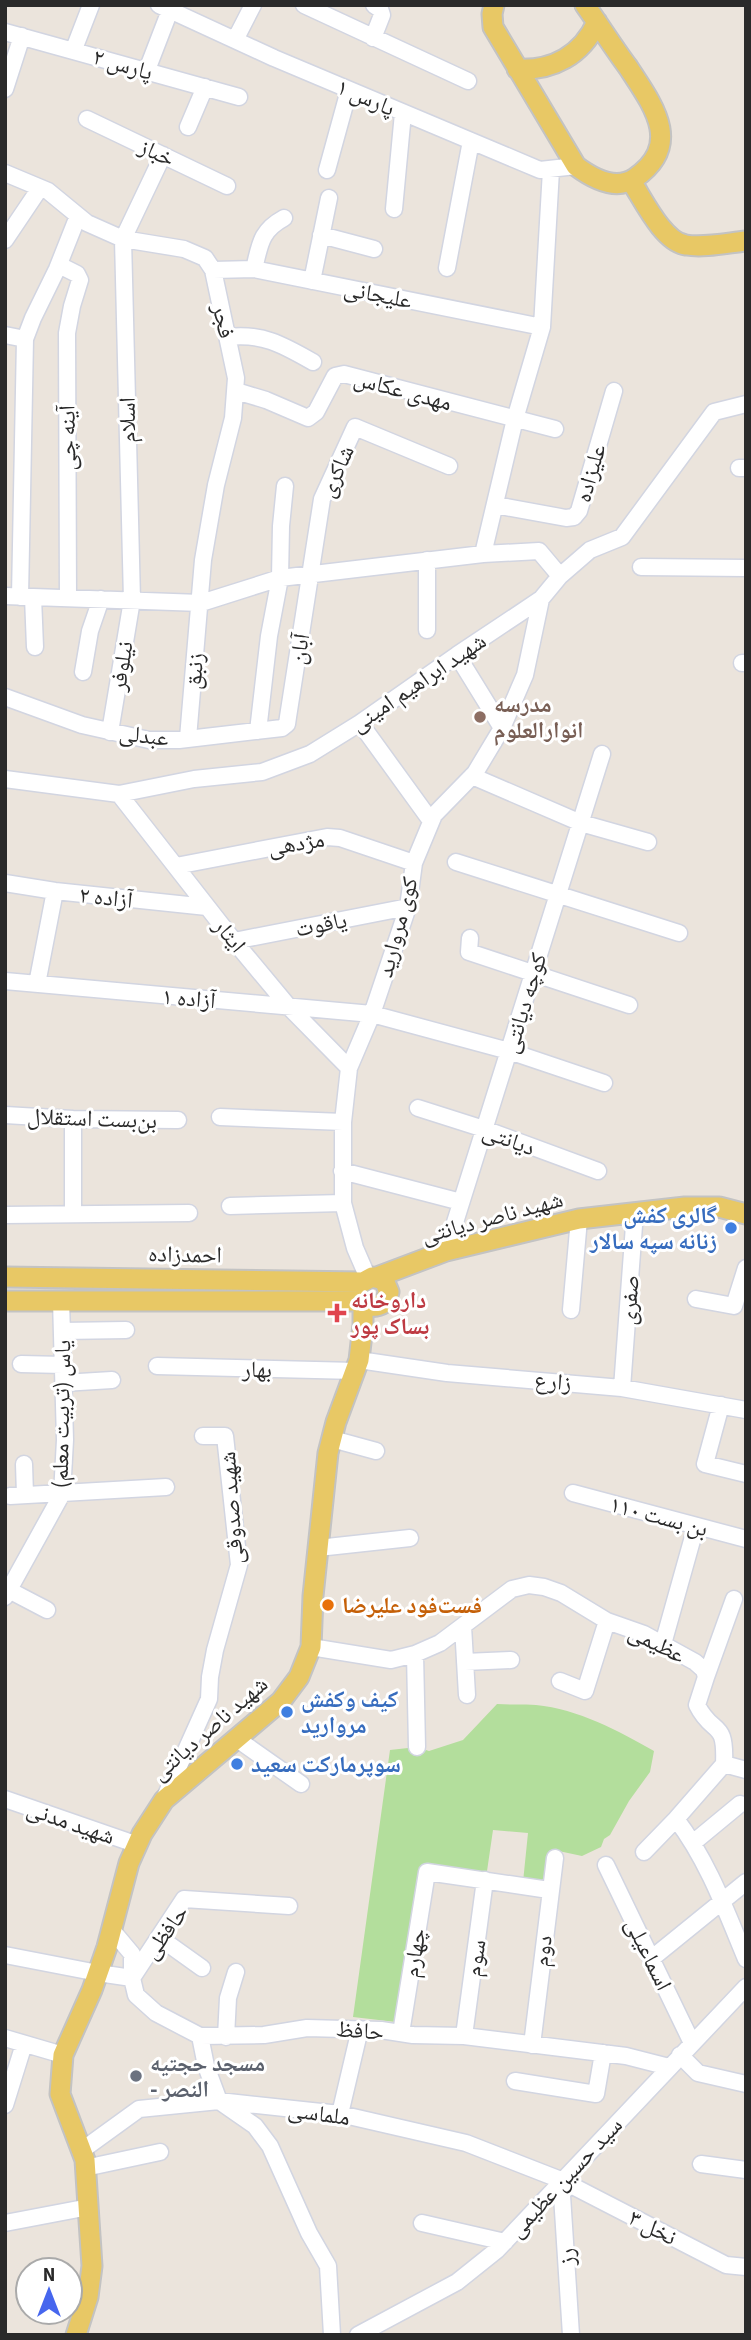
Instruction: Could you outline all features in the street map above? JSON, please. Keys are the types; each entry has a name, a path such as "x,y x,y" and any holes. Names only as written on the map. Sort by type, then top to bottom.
{"main road":[{"path":"476,5 493,27 576,166 601,181 631,181 645,171 654,159 660,144 660,125 652,104 585,5"},
{"path":"493,27 494,5"},
{"path":"517,69 540,69 562,61 580,48 597,22"},
{"path":"631,181 673,242 686,246 746,241"},
{"name":"شهید ناصر دیانتی","path":"76,2335 88,2297 92,2266 83,2160 60,2094 63,2055 97,1973 129,1863 164,1800 281,1701 299,1677 311,1647 323,1488 332,1439 358,1361 368,1341 372,1290 416,1262 446,1251 579,1219 685,1207 719,1207 744,1211"},
{"name":"احمدزاده","path":"5,1277 372,1290"},
{"name":"احمدزاده","path":"5,1301 372,1290"}],"street":[{"path":"74,50 91,5"},
{"path":"235,40 253,5"},
{"path":"304,5 468,81"},
{"path":"373,38 382,15 380,9 374,5"},
{"path":"147,71 167,7"},
{"name":"پارس ۱","path":"167,7 349,90 540,170 576,166"},
{"name":"پارس ۲","path":"5,32 240,97"},
{"path":"5,89 22,36"},
{"path":"188,127 205,88"},
{"path":"327,170 349,90"},
{"path":"394,209 403,113"},
{"name":"خباز","path":"87,119 227,186"},
{"path":"447,268 471,141"},
{"path":"123,239 163,155"},
{"path":"483,554 515,419 542,327 551,170"},
{"path":"5,173 40,188 88,223 123,239 184,249 205,258 213,271"},
{"path":"5,240 40,188"},
{"path":"312,281 329,198"},
{"path":"35,647 19,597 25,339 78,216"},
{"path":"254,269 265,232 284,218"},
{"path":"321,235 374,249"},
{"name":"اسلام","path":"123,239 132,600"},
{"name":"آینه چی","path":"59,265 77,274 80,280 67,333 68,598"},
{"name":"علیجانی","path":"213,271 254,269 542,327"},
{"name":"فجر","path":"201,603 203,561 216,485 233,418 236,391 236,378 213,271"},
{"path":"5,335 25,339"},
{"path":"228,337 247,335 280,343 313,362"},
{"name":"مهدی عکاس","path":"236,391 266,400 308,418 316,412 335,376 344,374 555,429"},
{"name":"علیزاده","path":"495,505 566,518 574,517 579,511 614,390"},
{"name":"شهید ابراهیم امینی","path":"5,779 120,794 194,779 262,772 310,754 541,600 560,576 590,550 622,537 714,412 746,404"},
{"name":"شاکری","path":"310,574 322,499 355,427 449,466"},
{"path":"258,731 265,666 280,579 285,486"},
{"path":"19,597 201,603 280,579 310,574 483,554 539,551 560,576"},
{"path":"427,560 427,629"},
{"path":"640,567 746,568"},
{"name":"آبان","path":"287,724 310,574"},
{"path":"83,672 90,631 101,599"},
{"name":"نیلوفر","path":"110,732 132,600"},
{"name":"کوی مروارید","path":"372,1290 355,1248 344,1203 343,1122 349,1068 372,1014 408,907 414,863 431,821 472,776 502,728 525,675 541,600"},
{"name":"زنبق","path":"188,738 201,603"},
{"path":"457,654 502,728"},
{"name":"عبدلی","path":"5,697 71,721 149,740 258,731 282,728 287,724"},
{"path":"360,723 431,821"},
{"name":"کوچه دیانتی","path":"446,1251 602,754"},
{"path":"472,776 581,823 648,842"},
{"name":"ایثار","path":"120,794 289,1007 349,1068"},
{"name":"مژدهی","path":"176,866 327,836 414,863"},
{"path":"456,862 679,933"},
{"name":"آزاده ۲","path":"5,883 208,907"},
{"path":"37,984 55,891"},
{"name":"یاقوت","path":"234,941 408,907"},
{"path":"470,938 469,952 629,1006"},
{"name":"آزاده ۱","path":"5,981 372,1014 509,1051 604,1083"},
{"name":"دیانتی","path":"418,1108 598,1171"},
{"name":"بن‌بست استقلال","path":"5,1115 178,1120"},
{"path":"220,1117 343,1122"},
{"path":"72,1119 73,1214"},
{"path":"342,1171 461,1202"},
{"path":"230,1206 344,1203"},
{"name":"صفری","path":"622,1388 635,1212"},
{"path":"5,1215 189,1213"},
{"path":"571,1311 579,1219"},
{"path":"696,1299 734,1306 746,1268"},
{"name":"یاس (تربیت معلم)","path":"7,1592 62,1494 65,1440 61,1300"},
{"path":"62,1331 126,1330"},
{"name":"زارع","path":"358,1361 447,1373 622,1388 746,1410"},
{"name":"بهار","path":"157,1366 358,1361"},
{"path":"21,1364 63,1365"},
{"path":"63,1383 112,1380"},
{"path":"721,1405 705,1464 746,1474"},
{"name":"شهید صدوقی","path":"164,1800 209,1699 215,1650 240,1565 225,1436 203,1436"},
{"path":"332,1439 376,1451"},
{"path":"24,1464 17,1495 166,1487"},
{"name":"بن بست ۱۱۰","path":"573,1493 746,1539"},
{"path":"663,1644 696,1526"},
{"path":"318,1548 410,1538"},
{"name":"عظیمی","path":"463,1626 512,1589 529,1585 561,1593 607,1621 663,1644 705,1670 706,1677 697,1705 706,1719 721,1730 725,1739 724,1764"},
{"path":"7,1592 47,1610"},
{"path":"706,1677 734,1599"},
{"path":"560,1681 585,1691 607,1621"},
{"path":"311,1647 391,1660 415,1654 440,1643 463,1626"},
{"path":"463,1626 467,1695"},
{"path":"415,1654 417,1747"},
{"path":"465,1662 511,1660"},
{"path":"237,1739 301,1784"},
{"path":"644,1852 724,1764 746,1770"},
{"name":"شهید مدنی","path":"5,1799 138,1845"},
{"path":"694,1842 740,1804"},
{"path":"676,1819 694,1842 723,1901 746,1959"},
{"name":"دوم","path":"532,2045 555,1858"},
{"name":"اسماعیلی","path":"606,1865 692,2043"},
{"name":"چهارم","path":"401,2034 426,1872 485,1880"},
{"path":"485,1880 550,1890"},
{"name":"سوم","path":"464,2036 485,1880"},
{"path":"650,1959 746,1882"},
{"name":"حافظی","path":"132,1978 184,1899 289,1906"},
{"name":"حافظ","path":"111,1929 132,1954 132,1978 136,1995 156,2013 200,2036 264,2035 307,2028 360,2029 401,2034 464,2036 675,2061"},
{"path":"160,1938 202,1968"},
{"path":"5,1955 132,1978"},
{"path":"226,2037 228,1998 236,1972"},
{"name":"سید حسین عظیمی","path":"358,2335 457,2282 505,2242 746,1987"},
{"path":"340,2114 360,2029"},
{"path":"200,2036 206,2066 219,2101 255,2126 270,2146 309,2233 328,2266 332,2335"},
{"path":"5,2038 63,2055"},
{"path":"5,2105 24,2044"},
{"path":"515,2081 596,2094 603,2053"},
{"path":"675,2061 698,2073 746,2084"},
{"name":"ملماسی","path":"83,2160 139,2109 219,2101 340,2114 466,2143 561,2180"},
{"path":"83,2160 160,2152"},
{"path":"701,2164 746,2170"},
{"name":"نخل ۳","path":"561,2180 726,2265 746,2267"},
{"name":"رز","path":"561,2180 571,2335"},
{"path":"5,2223 89,2207"},
{"path":"422,2223 505,2242"}],"green space":[{"path":"497,1704 552,1707 598,1722 654,1751 650,1772 601,1847 582,1856 554,1850 553,1868 544,1882 523,1882 528,1833 493,1830 486,1878 423,1869 396,2022 353,2017 390,1750 417,1747 429,1751 463,1740"}],"place":[{"name":"مدرسه انوارالعلوم","path":"480,717"},
{"name":"گالری کفش زنانه سپه سالار","path":"731,1228"},
{"name":"داروخانه بساک پور","path":"337,1313"},
{"name":"فست‌فود علیرضا","path":"328,1605"},
{"name":"کیف و‌کفش مروارید","path":"287,1712"},
{"name":"سوپرمارکت سعید","path":"237,1764"},
{"name":"مسجد حجتیه - النصر","path":"136,2076"}]}
